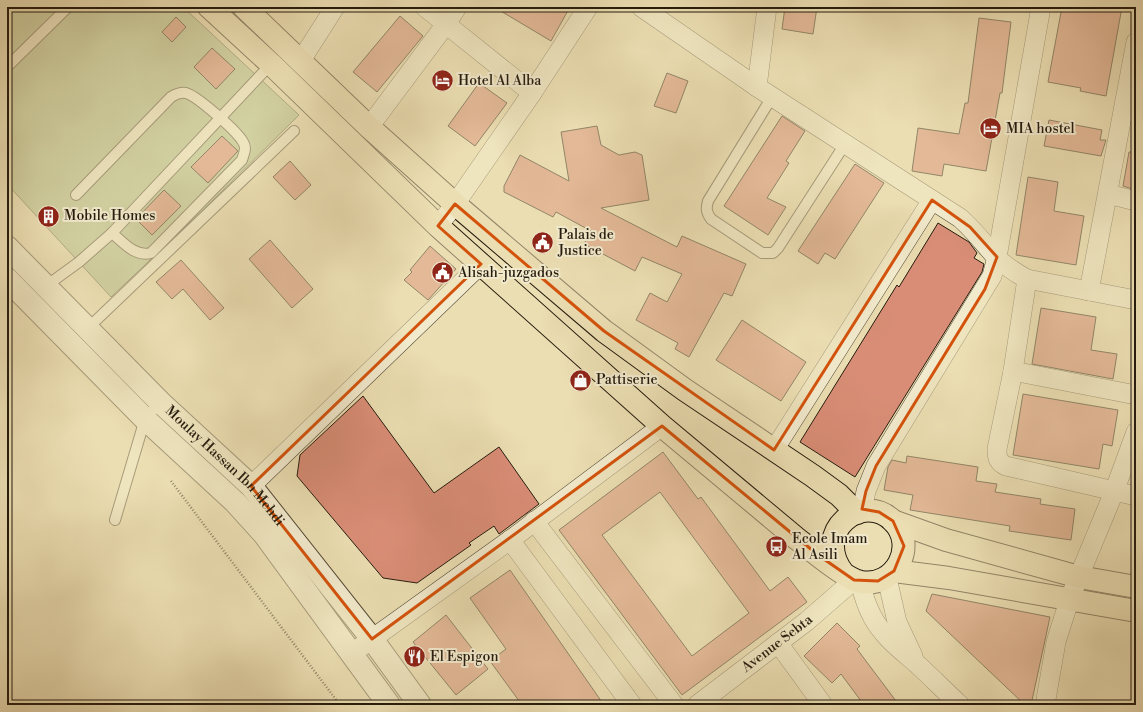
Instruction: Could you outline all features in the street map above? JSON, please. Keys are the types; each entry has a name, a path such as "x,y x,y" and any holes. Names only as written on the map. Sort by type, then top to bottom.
{"main road":[{"path":"209,7 438,226 480,264 662,426 796,538 852,578 869,583 878,581 891,574 900,564 904,546 901,532 893,521"},
{"path":"244,7 369,127 455,204 604,331 685,390 839,495 860,512"},
{"path":"852,578 837,564 833,554 832,544 840,524 848,517 860,512 870,511 879,512 893,521 953,542 1079,577 1136,587"},
{"path":"891,574 928,575 1070,598 1136,611"}],"street":[{"path":"300,62 335,7"},
{"path":"425,7 532,93"},
{"path":"369,127 457,7"},
{"path":"438,226 532,93 588,7"},
{"path":"641,7 772,97 960,218 997,257 1015,272 1027,279 1136,300"},
{"path":"757,87 767,7"},
{"path":"860,512 866,491 876,466 992,276 997,257 1041,7"},
{"path":"1089,291 1136,42"},
{"path":"1108,194 1136,200"},
{"path":"774,450 932,200"},
{"name":"Moulay Hassan Ibn Mehdi","path":"7,247 160,402 251,486 372,639 420,705"},
{"path":"251,486 480,264"},
{"name":"Moulay Hassan Ibn Mehdi","path":"7,279 145,419 235,502 264,534 389,705"},
{"path":"1027,279 1013,371 997,449 1000,463 1006,466 1136,496"},
{"path":"1013,371 1136,395"},
{"path":"351,654 510,540 662,426"},
{"path":"1045,705 1056,642 1070,598 1114,492 1136,432"},
{"path":"534,521 674,705"},
{"path":"510,540 632,705"},
{"path":"891,574 897,622 917,664"},
{"path":"852,578 873,618 884,633 898,648 960,705"},
{"name":"Avenue Sebta","path":"697,705 807,621 852,578"},
{"path":"778,643 823,705"}],"lane":[{"path":"7,64 10,64 68,7"},
{"path":"46,286 79,262 112,234 270,64"},
{"path":"76,195 171,97 178,93 185,93 194,96 221,118 243,142 245,150 242,160 150,253 144,255 137,253 112,234"},
{"path":"772,97 708,201 706,208 711,219 762,253 773,253 778,248 845,144"},
{"path":"87,329 294,132"},
{"path":"115,520 145,419 160,402"}],"path":[{"path":"171,481 340,705"}],"highlighted area":[{"path":"932,200 970,227 997,257 985,289 876,466 866,491 862,509 879,512 893,521 904,546 894,571 878,581 854,580 818,555 662,426 372,639 251,486 481,264 438,226 455,204 604,331 774,450"}],"green space":[{"path":"7,7 183,7 299,115 206,207 111,297 7,184"}],"building":[{"path":"494,7 570,7 551,41"},
{"path":"785,7 817,7 813,34 782,29"},
{"path":"1062,7 1122,7 1106,96 1080,91 1081,88 1048,82"},
{"path":"400,16 423,36 377,92 353,72"},
{"path":"176,17 186,27 172,42 162,32"},
{"path":"979,18 1011,22 1002,93 1000,93 986,171 944,164 942,176 912,171 918,128 959,134 965,103 968,103"},
{"path":"212,48 235,69 216,89 194,67"},
{"path":"667,73 688,81 676,113 654,106"},
{"path":"479,83 507,103 475,146 448,126"},
{"path":"782,116 805,131 786,161 789,163 767,198 786,207 768,235 724,206"},
{"path":"1049,120 1102,130 1100,140 1106,140 1101,156 1044,146"},
{"path":"597,126 601,145 619,155 635,152 642,155 649,200 601,208 677,247 682,236 746,264 732,296 724,293 689,357 675,349 678,343 636,320 650,293 667,302 682,274 642,257 635,271 584,244 591,231 556,212 553,217 504,192 504,186 520,155 569,181 561,132"},
{"path":"222,136 238,151 208,183 191,167"},
{"path":"1129,152 1136,152 1136,190 1123,186"},
{"path":"290,161 311,185 295,200 273,177"},
{"path":"855,164 884,183 835,259 825,253 818,264 798,251"},
{"path":"1028,177 1058,182 1054,211 1084,216 1076,265 1016,255"},
{"path":"164,190 181,206 152,235 136,219"},
{"path":"938,223 969,242 977,253 974,258 984,264 982,272 855,477 800,442 897,285 899,287"},
{"path":"270,240 313,289 292,308 249,259"},
{"path":"430,246 456,269 428,300 404,280 412,272 410,270"},
{"path":"181,260 224,308 210,320 183,289 172,299 156,282"},
{"path":"1041,308 1096,317 1091,350 1117,354 1113,379 1032,364"},
{"path":"742,320 806,362 781,401 716,360"},
{"path":"1023,394 1118,410 1112,446 1103,444 1099,469 1013,455"},
{"path":"363,396 434,493 499,447 539,504 499,534 494,526 469,543 471,545 417,583 383,578 297,476 300,455"},
{"path":"663,452 698,499 701,497 770,591 788,577 807,602 682,695 559,530","holes":["660,492 749,613 692,656 602,535"]},
{"path":"907,456 978,467 976,481 997,484 995,492 1041,499 1040,504 1075,509 1071,540 1009,531 1010,526 910,510 913,495 884,490 888,467 892,460 906,463"},
{"path":"510,570 604,705 522,705 490,661 506,649 470,598"},
{"path":"932,594 1050,617 1031,705 1025,705 926,611"},
{"path":"446,615 488,669 456,695 413,642"},
{"path":"837,623 860,646 857,649 899,705 864,705 841,674 832,683 804,656"}],"place":[{"name":"Hotel Al Alba","path":"442,81"},
{"name":"MIA hostel","path":"991,129"},
{"name":"Mobile Homes","path":"48,216"},
{"name":"Palais de Justice","path":"543,243"},
{"name":"Alisah-juzgados","path":"443,273"},
{"name":"Pattiserie","path":"580,380"},
{"name":"Ecole Imam Al Asili","path":"776,547"},
{"name":"El Espigon","path":"414,657"}]}
